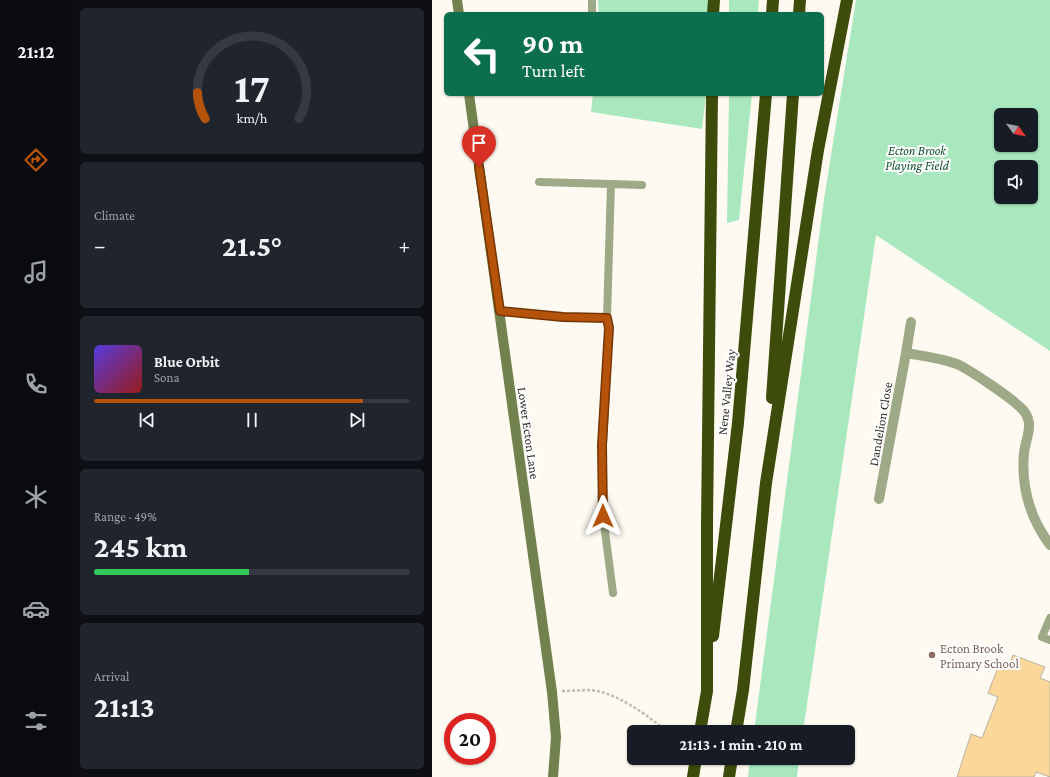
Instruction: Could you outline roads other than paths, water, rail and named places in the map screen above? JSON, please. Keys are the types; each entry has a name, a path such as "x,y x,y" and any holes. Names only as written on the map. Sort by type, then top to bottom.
{"highway":[{"path":"714,0 714,12"},
{"path":"772,12 773,0"},
{"path":"799,12 800,0"},
{"path":"766,483 818,150 847,0"},
{"path":"701,725 707,691 706,524 712,96"},
{"name":"Nene Valley Way","path":"707,691 738,415 766,96"},
{"path":"737,725 743,690 766,483 793,96"},
{"path":"694,777 695,765"},
{"path":"729,777 731,765"}],"street":[{"path":"458,0 459,12"},
{"name":"Lower Ecton Lane","path":"469,96 552,692 556,737 553,777"},
{"name":"Dandelion Close","path":"879,499 911,322"},
{"path":"906,353 958,365 1000,392 1024,411 1029,422 1024,452 1023,475 1028,504 1038,528 1050,545"}],"lane":[{"path":"592,0 592,12"},
{"path":"539,182 642,185"},
{"path":"611,184 607,318 609,328 602,445 603,516 613,594"},
{"path":"500,311 563,317 607,318"},
{"path":"1050,618 1042,637 1050,640"}],"place":[{"name":"Ecton Brook Primary School","path":"932,655"}],"park label":[{"name":"Ecton Brook Playing Field","path":"917,158"}]}
